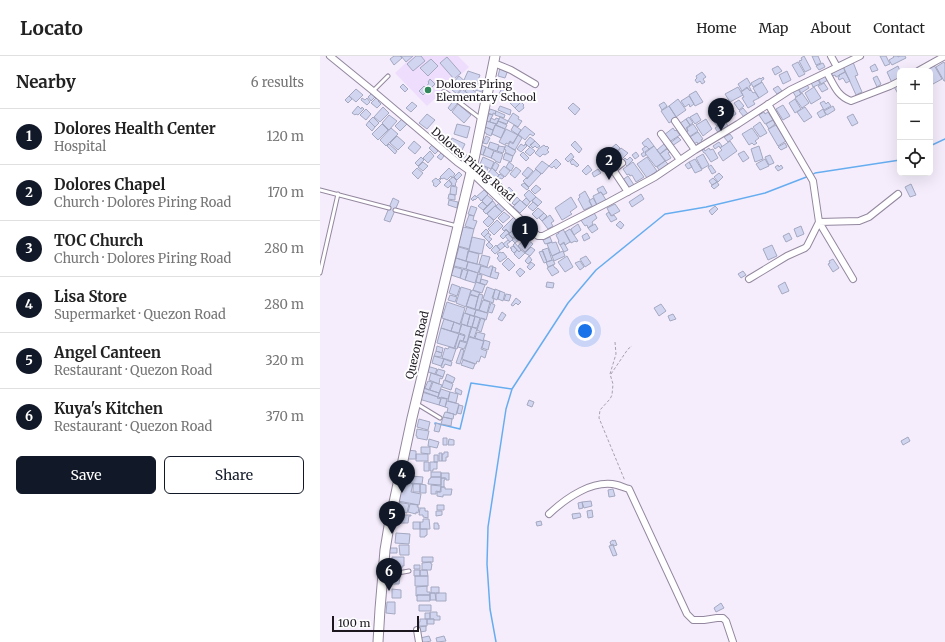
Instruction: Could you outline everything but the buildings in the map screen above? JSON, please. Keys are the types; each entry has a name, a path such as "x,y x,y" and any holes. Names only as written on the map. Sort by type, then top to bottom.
{"main road":[{"name":"Quezon Road","path":"378,642 382,574 389,526 457,226 471,172 495,59"}],"street":[{"name":"Dolores Piring Road","path":"330,56 471,172 538,236 543,236 655,177 790,90 860,56"},
{"path":"831,56 837,67"},
{"path":"923,68 945,56"},
{"path":"495,59 535,84"},
{"path":"827,73 838,94 844,99 851,101 897,82"},
{"path":"768,104 813,181 819,222 853,279"},
{"path":"675,121 695,150"},
{"path":"661,134 680,160"},
{"path":"622,163 611,167 628,192"},
{"path":"819,222 859,221 869,217 898,194"},
{"path":"749,279 787,256 804,248 809,242 819,222"},
{"path":"549,514 560,504 586,488 601,484 616,484 629,489 687,614 693,620 723,618 726,621 733,642"},
{"path":"417,630 419,642"}],"lane":[{"path":"373,91 388,76"},
{"path":"444,91 482,120"},
{"path":"320,190 389,208"},
{"path":"320,273 338,194"},
{"path":"395,210 457,226"},
{"path":"416,403 440,418"},
{"path":"382,574 409,571"}],"path":[{"path":"615,342 616,354 610,374 613,384 612,395 600,410 599,418 629,489"},
{"path":"610,374 628,349 632,346"}],"shaded area":[{"name":"Dolores Piring Elementary School","path":"413,56 458,56 469,67 427,106 395,73"}],"waterway":[{"path":"933,145 945,139"},
{"path":"812,175 815,173 897,160"},
{"path":"496,642 490,609 487,564 488,527 506,409 512,389 568,303 596,270 665,214 706,207 765,193 809,176"},
{"path":"435,424 460,429 471,383 512,389"}],"place":[{"name":"Dolores Piring Elementary School","path":"428,90"},
{"name":"TOC Church","path":"721,131"},
{"name":"Dolores Chapel","path":"609,180"},
{"name":"Dolores Health Center","path":"525,249"},
{"name":"Lisa Store","path":"402,493"},
{"name":"Angel Canteen","path":"392,534"},
{"name":"Kuya's Kitchen","path":"389,591"}]}
